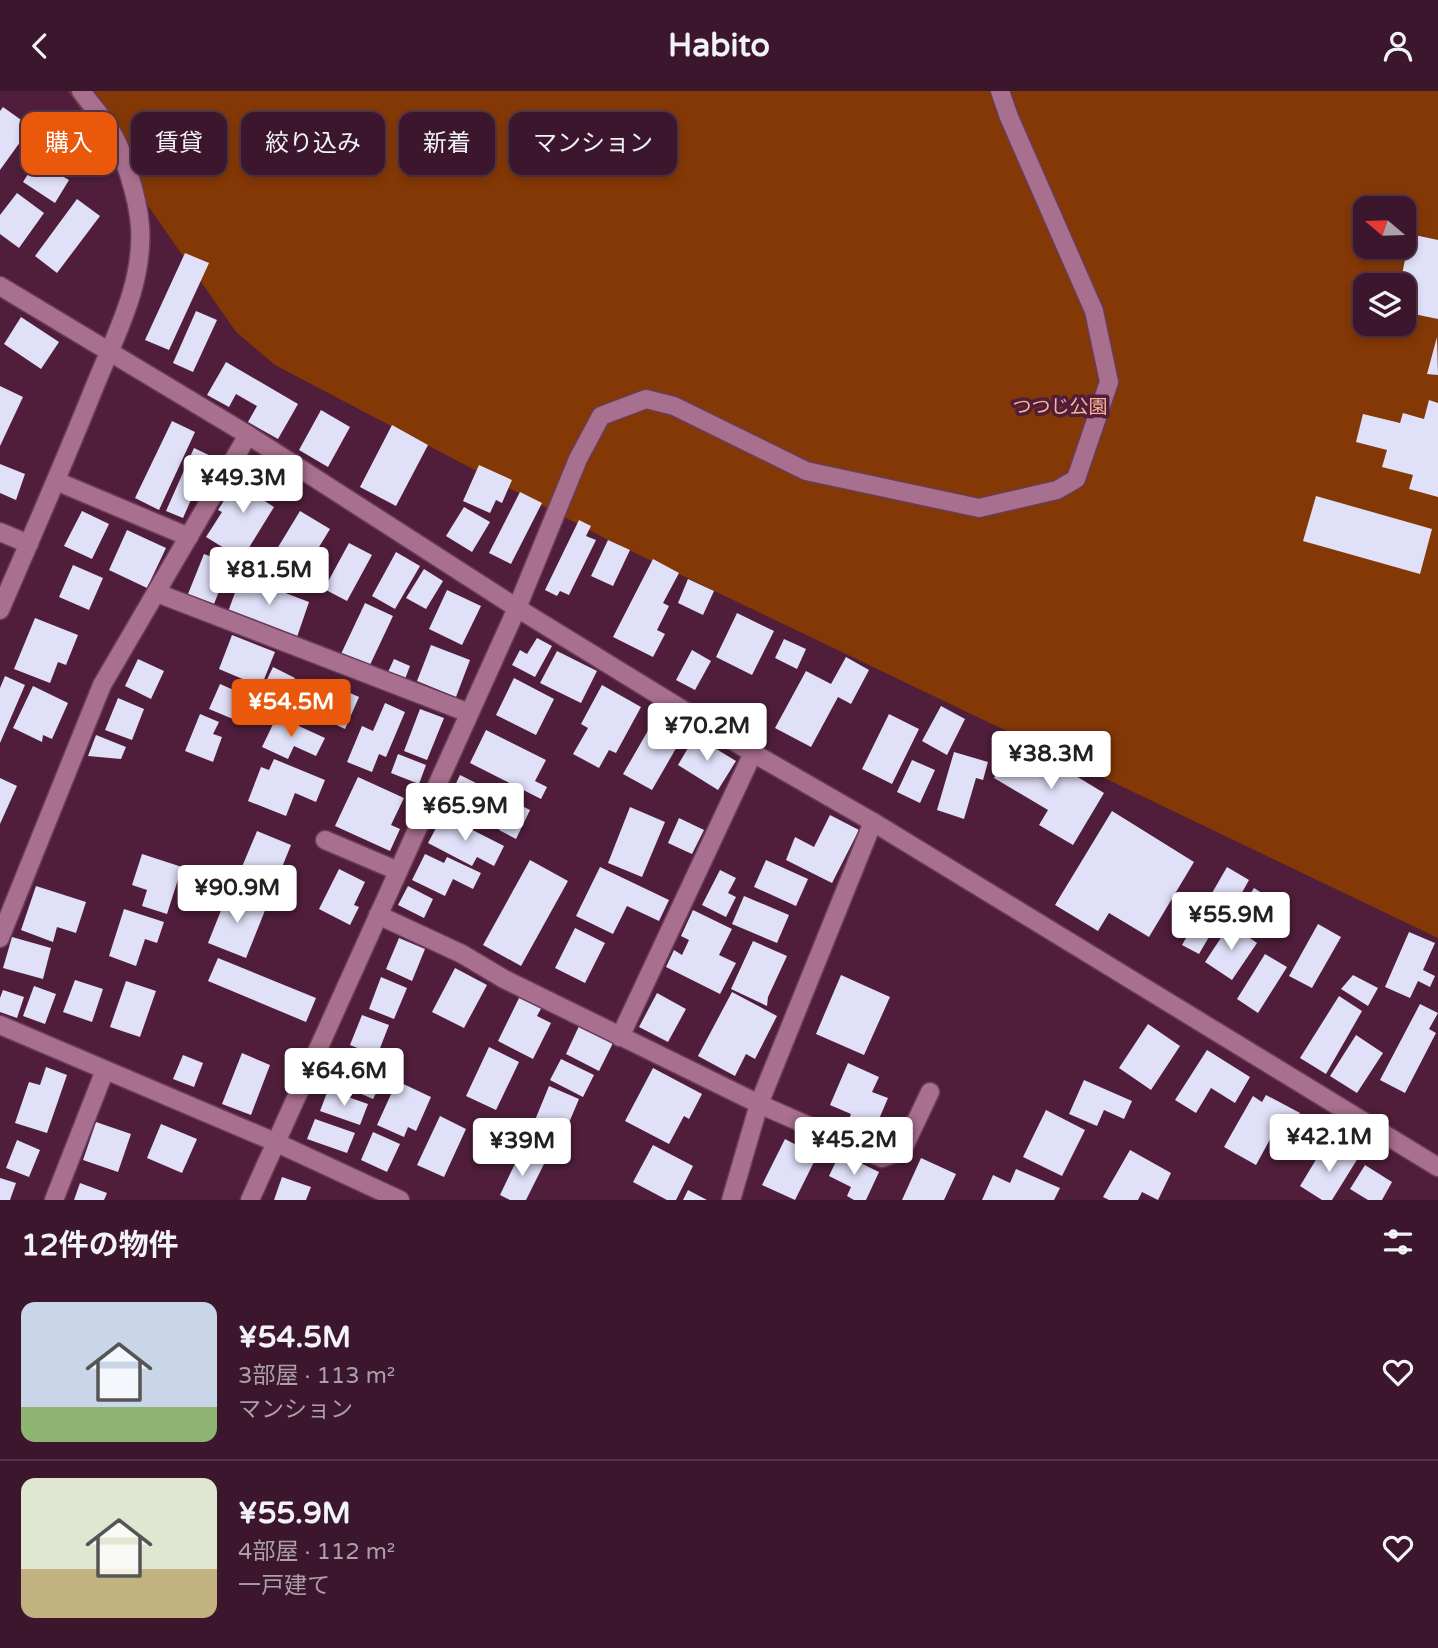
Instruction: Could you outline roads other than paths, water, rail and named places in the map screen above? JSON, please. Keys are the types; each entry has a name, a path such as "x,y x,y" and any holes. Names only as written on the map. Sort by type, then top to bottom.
{"street":[{"path":"0,610 126,312 139,266 140,226 136,198 129,177 109,127 80,91"},
{"path":"250,1200 517,608 578,459 601,416 646,399 674,406 806,471 979,508 1057,490 1076,479 1109,382 1094,311 1000,91"},
{"path":"0,286 248,435 517,608 753,753 873,822 1438,1167"},
{"path":"0,938 102,685 248,435"},
{"path":"56,481 189,537"},
{"path":"0,532 29,544"},
{"path":"156,593 469,713"},
{"path":"620,1037 753,753"},
{"path":"731,1200 759,1104 873,822"},
{"path":"325,840 398,871"},
{"path":"378,915 462,954 504,979 620,1037 759,1104 882,1158 902,1151 930,1092"},
{"path":"0,1025 275,1142 400,1200"},
{"path":"54,1200 105,1069"}],"park label":[{"name":"つつじ公園","path":"1060,407"}]}
